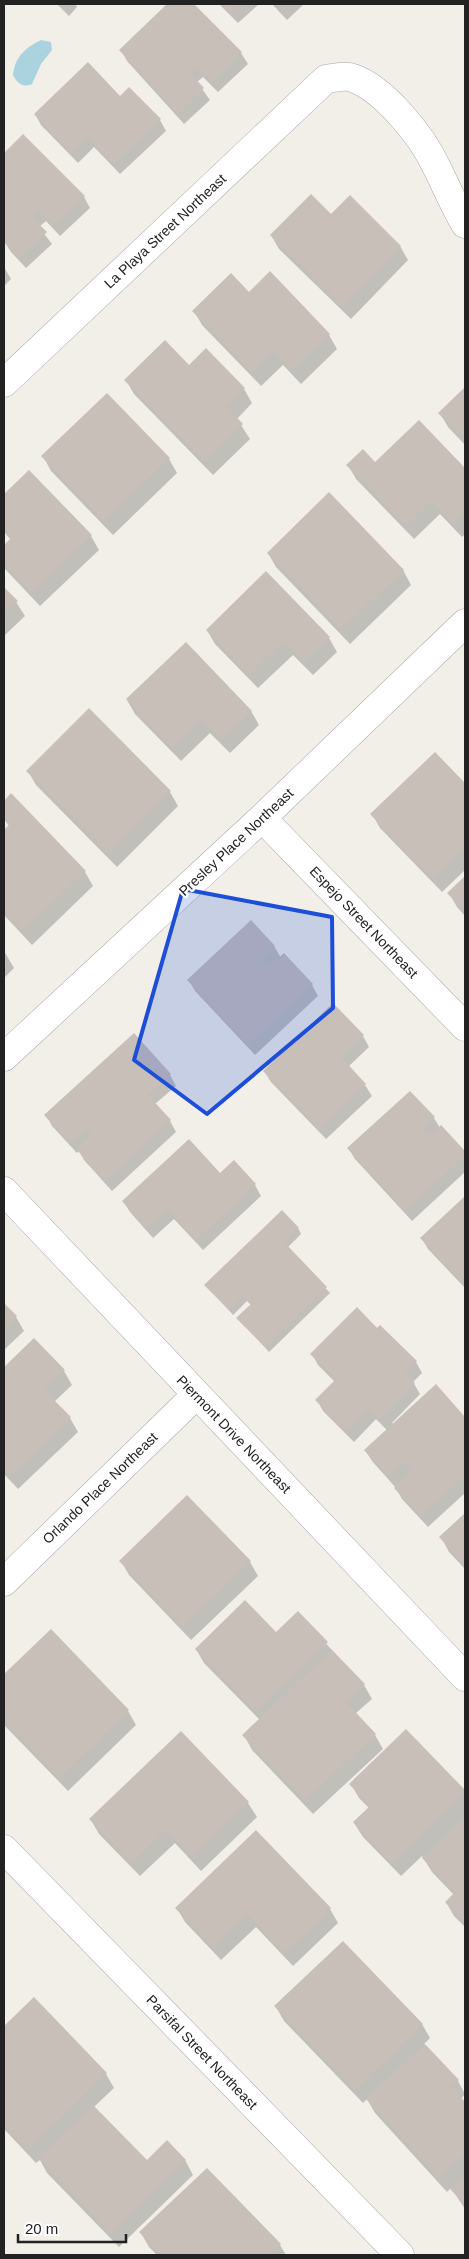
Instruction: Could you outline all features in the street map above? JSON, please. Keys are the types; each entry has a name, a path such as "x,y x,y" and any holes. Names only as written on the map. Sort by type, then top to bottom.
{"street":[{"name":"La Playa Street Northeast","path":"4,383 326,79 352,77 378,92 410,126 436,164 452,202 465,224"},
{"name":"Presley Place Northeast","path":"4,1057 262,818 465,623"},
{"name":"Espejo Street Northeast","path":"262,818 465,1027"},
{"name":"Piermont Drive Northeast","path":"4,1191 465,1677"},
{"name":"Orlando Place Northeast","path":"4,1582 196,1395"},
{"name":"Parsifal Street Northeast","path":"4,1849 400,2255"}],"highlighted area":[{"path":"183,889 332,917 333,1008 207,1114 134,1060"}],"water":[{"path":"41,40 51,42 52,50 41,64 32,84 21,84 13,75 16,63 30,46"}],"building":[{"path":"58,4 72,4 65,11"},
{"path":"167,4 194,4 242,52 212,82 197,67 190,73 204,88 178,114 119,50"},
{"path":"222,4 241,4 231,13"},
{"path":"88,62 120,96 129,87 161,119 114,164 87,137 71,153 34,114"},
{"path":"23,134 85,196 53,226 39,211 32,217 47,232 19,258 4,242 4,153"},
{"path":"311,194 331,214 350,195 401,246 342,306 270,235"},
{"path":"270,271 330,334 292,370 274,351 252,373 192,311 231,273 249,292"},
{"path":"165,340 189,365 206,348 245,388 227,407 243,424 205,462 124,380"},
{"path":"465,387 465,441 438,413"},
{"path":"107,393 170,458 104,521 41,456"},
{"path":"419,420 465,468 465,512 453,524 431,501 406,526 346,465 363,449 375,462"},
{"path":"29,470 92,535 32,593 4,564 4,545 12,537 4,528 4,494"},
{"path":"329,492 404,570 341,630 267,553"},
{"path":"266,571 330,637 304,662 284,641 249,675 206,630"},
{"path":"4,587 18,601 4,614"},
{"path":"186,642 252,711 222,740 202,719 172,748 126,699"},
{"path":"89,708 171,791 109,853 26,771"},
{"path":"435,752 465,783 465,848 433,879 370,814"},
{"path":"11,793 86,871 23,931 4,911 4,830 11,823 4,816 4,801"},
{"path":"465,876 465,912 447,893"},
{"path":"251,920 275,946 261,960 268,967 284,953 313,984 248,1045 187,980"},
{"path":"333,1003 364,1035 341,1057 366,1084 319,1129 263,1071"},
{"path":"134,1033 171,1074 148,1095 171,1120 105,1181 76,1149 92,1135 86,1128 70,1143 44,1115"},
{"path":"410,1091 435,1117 422,1129 429,1137 441,1125 465,1151 465,1156 405,1211 347,1148"},
{"path":"189,1139 220,1173 234,1160 256,1184 196,1240 167,1209 146,1228 122,1201"},
{"path":"465,1196 465,1285 420,1238"},
{"path":"282,1210 299,1228 284,1242 327,1287 265,1347 236,1318 251,1304 243,1296 229,1310 204,1285"},
{"path":"4,1303 17,1316 4,1329"},
{"path":"357,1307 377,1328 380,1325 417,1361 405,1373 415,1383 379,1419 369,1409 347,1432 315,1400 336,1379 310,1354"},
{"path":"34,1338 65,1370 44,1390 71,1417 10,1476 4,1470 4,1367"},
{"path":"436,1384 465,1417 465,1476 421,1517 394,1488 412,1471 404,1462 388,1476 364,1450"},
{"path":"187,1495 251,1561 183,1627 119,1561"},
{"path":"465,1513 465,1565 439,1537"},
{"path":"245,1600 276,1632 298,1611 328,1642 256,1712 195,1649"},
{"path":"51,1629 129,1710 59,1778 4,1721 4,1674"},
{"path":"332,1650 365,1684 346,1702 376,1734 305,1801 242,1735"},
{"path":"406,1729 465,1790 465,1793 392,1863 353,1822 370,1806 349,1784"},
{"path":"181,1731 249,1802 192,1857 166,1830 132,1863 89,1819"},
{"path":"465,1816 465,1923 445,1902 455,1892 422,1858"},
{"path":"256,1830 331,1908 284,1953 247,1914 213,1947 175,1908"},
{"path":"343,1941 423,2024 355,2090 274,2006"},
{"path":"34,1997 107,2073 28,2150 4,2125 4,2026"},
{"path":"425,2044 459,2080 451,2086 465,2102 465,2154 439,2178 366,2099"},
{"path":"93,2105 147,2160 167,2140 186,2160 111,2234 38,2158"},
{"path":"207,2168 281,2244 269,2255 162,2255 139,2232"},
{"path":"465,2174 465,2204 450,2189"}]}
